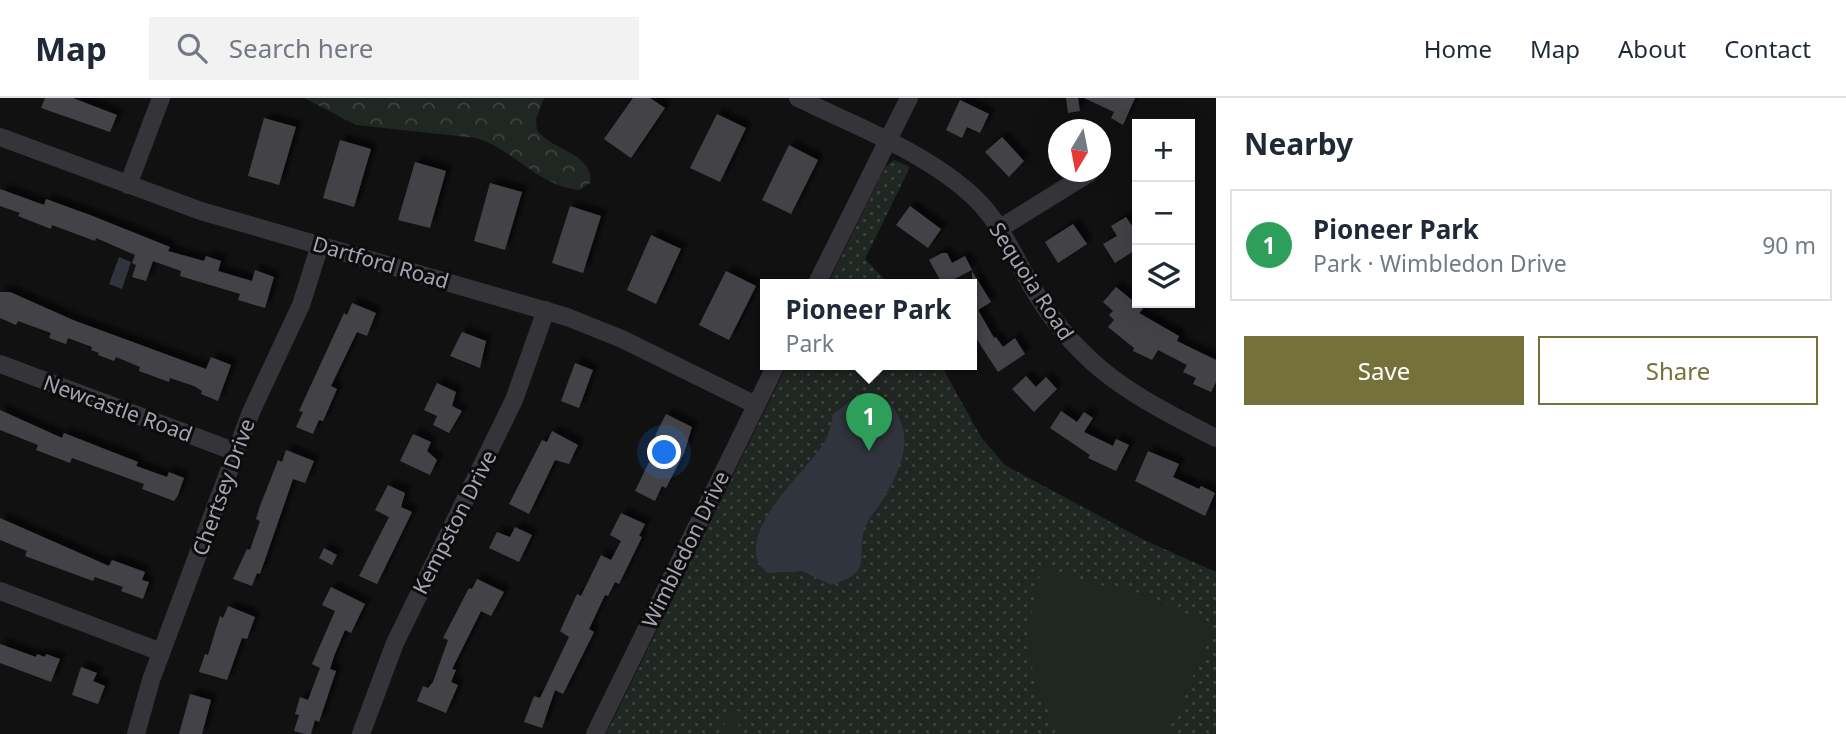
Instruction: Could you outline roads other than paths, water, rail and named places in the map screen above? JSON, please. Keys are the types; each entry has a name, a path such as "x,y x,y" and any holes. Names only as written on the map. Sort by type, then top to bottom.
{"street":[{"path":"128,185 161,98"},
{"name":"Sequoia Road","path":"798,98 887,142 963,187 999,229 1053,320 1090,362 1135,396 1216,438"},
{"path":"819,279 909,98"},
{"name":"Dartford Road","path":"0,137 191,208 546,310 622,339 756,405"},
{"path":"999,229 1075,182"},
{"name":"Chertsey Drive","path":"136,734 162,652 236,452 258,395 301,305 320,245"},
{"name":"Kempston Drive","path":"361,734 395,643 514,400 546,310"},
{"name":"Newcastle Road","path":"0,364 236,452"},
{"name":"Wimbledon Drive","path":"595,734 773,370"},
{"path":"0,591 162,652"}],"place":[{"name":"Pioneer Park","path":"869,451"}]}
